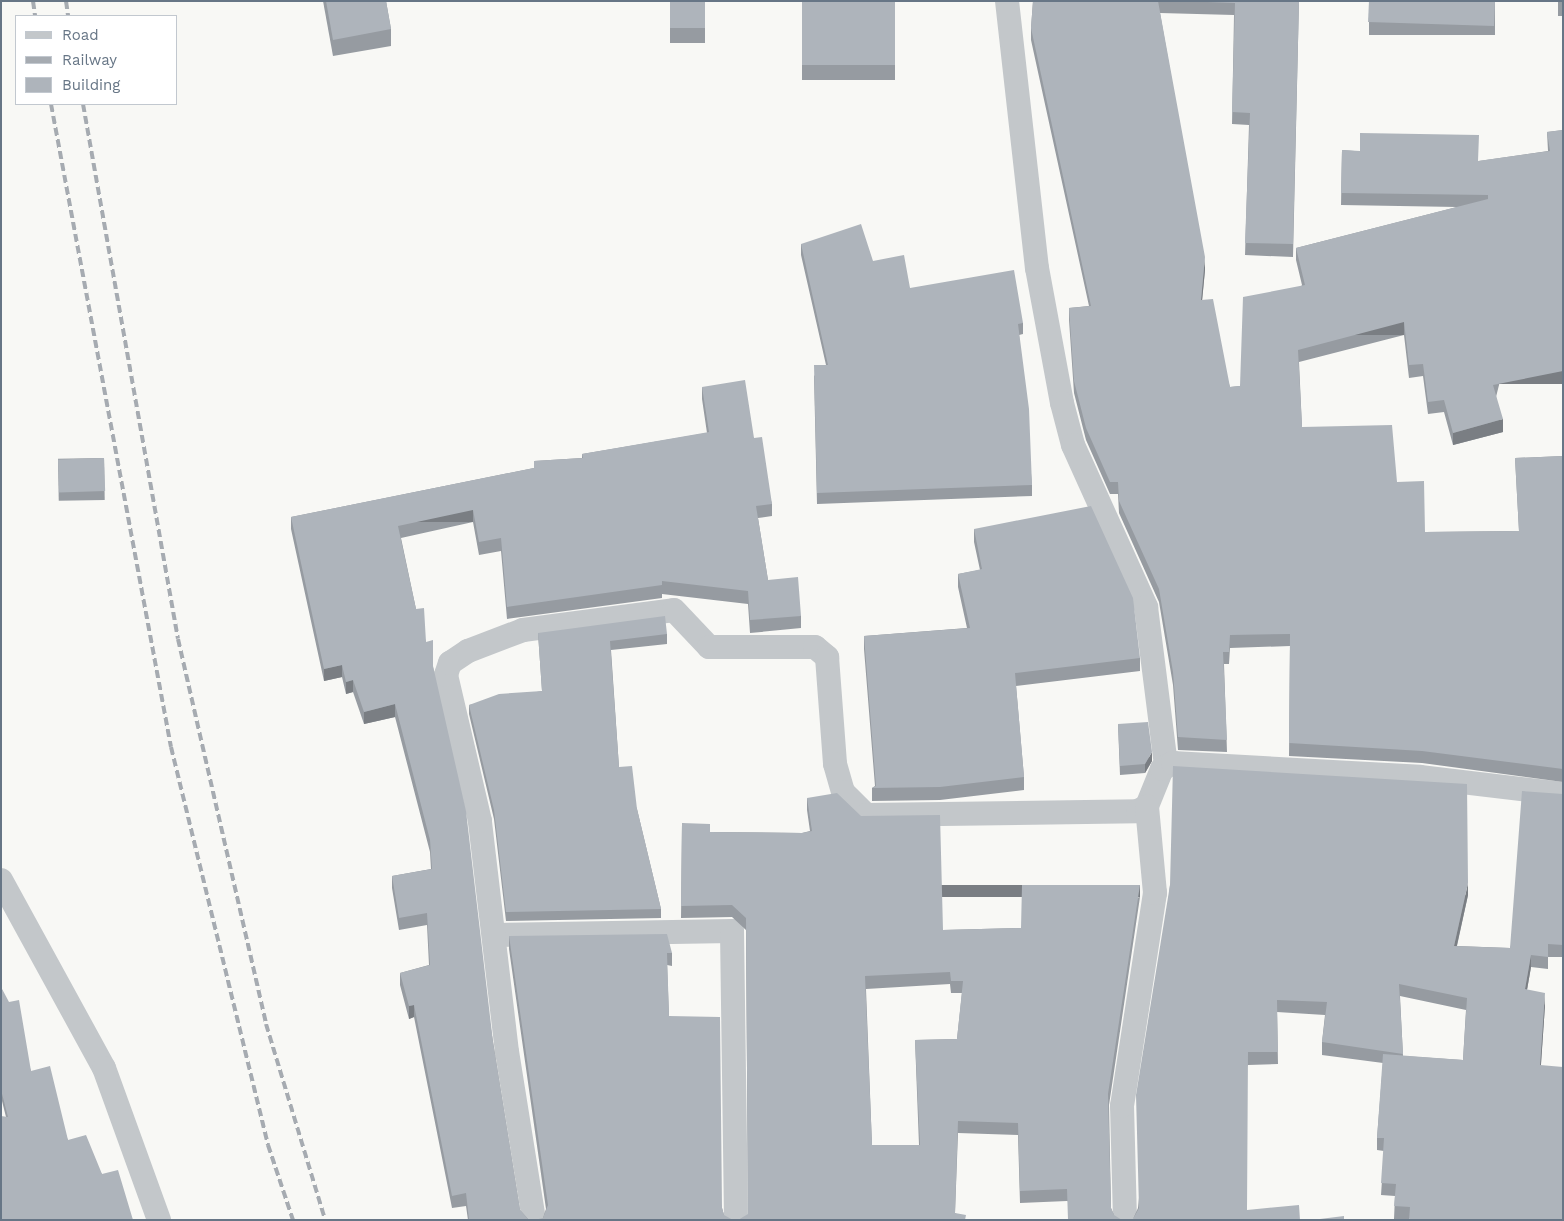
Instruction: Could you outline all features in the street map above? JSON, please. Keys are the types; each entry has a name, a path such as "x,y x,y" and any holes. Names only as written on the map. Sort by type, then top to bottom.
{"street":[{"path":"1007,1 1037,268 1062,403 1073,445 1146,607 1166,765 1147,806 1155,893 1122,1106 1125,1220"},
{"path":"534,1220 507,1052 496,935 480,820 446,670 468,651 523,630 674,610 709,647 822,650 827,657 838,773 843,792 866,815 1125,812 1147,806"},
{"path":"1166,765 1420,777 1563,794"},
{"path":"1,880 104,1068 159,1220"},
{"path":"496,935 732,931 736,1220"}],"building":[{"path":"326,1 386,1 391,29 333,40"},
{"path":"670,1 705,1 705,28 670,28"},
{"path":"802,1 895,1 895,65 802,65"},
{"path":"1033,1 1158,1 1205,257 1201,300 1213,299 1230,387 1240,386 1243,297 1305,285 1296,248 1488,199 1488,195 1341,193 1342,150 1360,151 1360,133 1479,135 1478,161 1550,151 1547,132 1563,130 1563,371 1493,385 1503,419 1453,433 1444,400 1428,402 1423,364 1409,365 1404,322 1298,350 1302,427 1392,425 1397,482 1424,481 1425,532 1519,531 1515,458 1563,456 1563,769 1422,751 1289,743 1290,634 1230,635 1229,652 1223,652 1227,740 1178,737 1173,672 1159,589 1119,501 1118,482 1110,482 1086,428 1074,381 1069,308 1091,306 1031,28"},
{"path":"1180,1 1299,1 1293,244 1245,243 1250,113 1232,112 1235,3"},
{"path":"1369,1 1495,1 1494,26 1368,22"},
{"path":"861,224 873,261 904,255 910,288 1014,270 1023,323 1018,324 1029,409 1032,485 817,493 814,365 828,365 801,244"},
{"path":"745,380 754,438 762,437 772,504 756,506 768,580 798,577 801,616 750,620 748,591 662,581 662,585 507,607 501,538 479,542 473,510 398,526 416,609 424,608 426,642 433,640 433,666 466,811 493,1042 520,1210 529,1220 469,1220 466,1193 452,1196 414,1005 409,1006 400,973 430,965 427,913 399,918 392,876 432,869 430,840 395,704 364,712 353,680 346,682 342,665 324,669 291,517 534,468 534,461 583,458 582,454 709,432 702,387"},
{"path":"104,458 105,491 59,493 58,460"},
{"path":"1091,506 1133,598 1140,658 1015,673 1024,777 940,787 872,788 876,786 864,636 970,628 958,574 982,569 974,529"},
{"path":"665,616 667,634 610,641 619,767 632,766 637,809 661,909 506,912 494,810 469,705 499,694 542,691 538,633"},
{"path":"1148,722 1152,752 1145,764 1120,766 1118,724"},
{"path":"1173,766 1467,784 1468,883 1454,946 1510,948 1522,791 1563,794 1563,945 1548,944 1548,957 1531,955 1525,989 1545,993 1540,1065 1563,1067 1563,1220 1409,1220 1410,1207 1394,1206 1396,1184 1381,1183 1384,1138 1377,1138 1383,1054 1463,1060 1467,998 1399,984 1403,1054 1322,1042 1327,1002 1277,1000 1278,1052 1248,1052 1247,1210 1299,1205 1300,1220 1130,1220 1133,1219 1139,1208 1136,1095 1170,885"},
{"path":"837,793 861,816 940,815 943,930 1021,928 1022,885 1140,885 1108,1094 1111,1208 1114,1215 1122,1220 1068,1220 1067,1189 1020,1191 1018,1123 958,1121 955,1213 966,1215 965,1220 738,1220 748,1214 746,918 732,905 681,906 682,823 710,824 710,832 802,833 812,831 807,798","holes":["950,972 951,981 963,981 957,1039 915,1040 920,1145 872,1145 865,976"]},
{"path":"667,934 672,953 667,953 669,1016 720,1017 722,1208 724,1215 733,1220 534,1220 543,1218 548,1205 509,936"},
{"path":"1,987 9,1002 19,1000 31,1071 50,1066 68,1140 86,1135 102,1174 118,1170 133,1220 1,1220 1,1116 8,1117 1,1090"},
{"path":"1344,1216 1344,1220 1312,1220"}],"railway":[{"path":"33,1 35,15"},
{"path":"66,1 68,15"},
{"path":"51,105 171,747 268,1145 293,1220"},
{"path":"83,105 178,639 266,1024 325,1220"}]}
